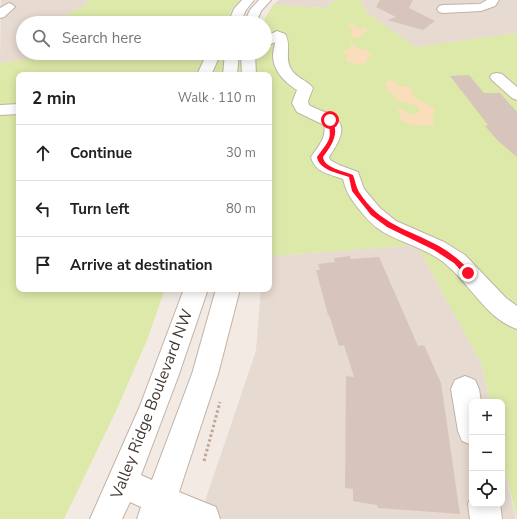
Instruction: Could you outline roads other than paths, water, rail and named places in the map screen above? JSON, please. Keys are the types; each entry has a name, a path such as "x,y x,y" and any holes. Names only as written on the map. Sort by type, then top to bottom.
{"street":[{"path":"237,16 240,9 248,0"},
{"path":"253,16 256,10 265,0"},
{"path":"443,9 481,7 491,4 493,0"},
{"path":"277,36 280,37 282,43 280,55 283,69 293,81 305,88 300,102 301,104 305,109 330,120 332,124 332,140 320,157 325,166 351,176 355,191 373,213 389,226 436,248 457,261 498,305 517,319"},
{"path":"205,72 211,60"},
{"path":"230,72 231,60"},
{"path":"248,60 249,72"},
{"path":"497,77 517,95"},
{"path":"0,110 16,109"},
{"name":"Valley Ridge Boulevard NW","path":"106,519 171,364 195,292"},
{"path":"157,509 205,374 227,292"},
{"path":"465,389 469,413"},
{"path":"122,483 157,509 204,519"},
{"path":"484,507 486,519"}]}
